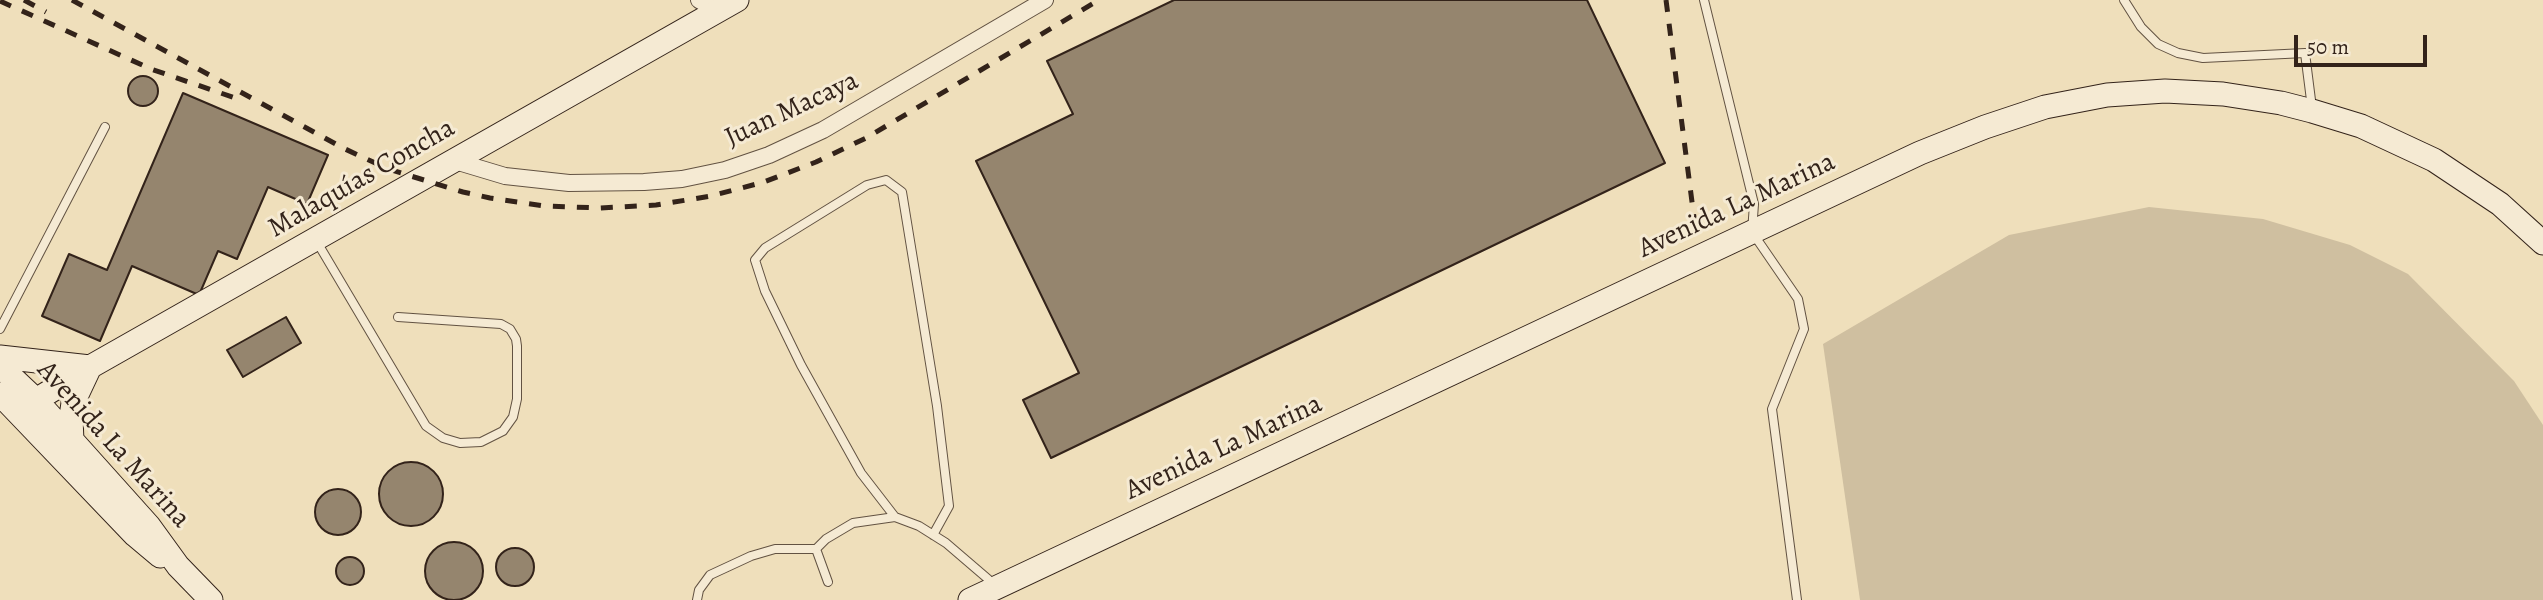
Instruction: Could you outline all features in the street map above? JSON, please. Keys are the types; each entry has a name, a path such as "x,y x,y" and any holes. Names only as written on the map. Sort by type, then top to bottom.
{"main road":[{"name":"Malaquías Concha","path":"27,406 90,367 454,161 718,4"},
{"name":"Avenida La Marina","path":"970,600 1954,139 2017,116 2066,103 2137,92 2197,92 2281,103 2312,111 2361,126 2434,160 2500,204 2543,243"},
{"path":"0,357 90,367 73,403 72,442"},
{"name":"Avenida La Marina","path":"0,366 27,406 135,535 158,555 178,566"},
{"name":"Avenida La Marina","path":"0,394 27,406 72,442 149,526 178,566 211,600"}],"street":[{"name":"Juan Macaya","path":"454,161 505,176 569,183 681,179 725,170 769,155 823,130 1045,0"}],"lane":[{"path":"1704,0 1754,204 1752,232 1798,299 1804,329 1772,409 1797,600"},
{"path":"2124,0 2141,27 2158,44 2178,54 2203,58 2305,53 2312,111"},
{"path":"0,329 106,127"},
{"path":"933,535 949,506 937,406 902,192 886,180 867,185 765,248 755,260 765,291 801,365 861,472 895,517 946,542 997,587"},
{"path":"315,240 426,426 443,438 460,443 481,442 503,431 513,417 517,399 517,346 510,329 501,324 398,317"},
{"path":"697,600 699,590 710,575 751,556 775,549 816,549 853,523 895,517"},
{"path":"816,549 828,582"}],"shaded area":[{"path":"2149,207 2263,219 2350,245 2408,274 2514,381 2543,425 2543,600 1860,600 1823,344 2009,235"}],"building":[{"path":"1174,0 1587,0 1665,163 1051,458 1023,400 1079,373 976,161 1073,114 1047,61"},
{"path":"143,76 154,80 158,91 154,102 143,106 132,102 128,91 132,80"},
{"path":"183,93 328,155 307,204 268,187 237,259 218,251 199,295 132,266 100,341 42,316 69,254 107,270"},
{"path":"286,317 301,343 243,377 227,350"},
{"path":"405,462 417,462 434,471 441,482 441,506 434,517 417,526 405,526 393,521 384,512 379,500 379,488 384,476 393,467"},
{"path":"338,489 347,490 354,496 360,503 360,521 354,528 347,534 338,535 329,534 322,528 316,521 315,512 316,503 322,496 329,490"},
{"path":"454,542 465,544 478,555 483,571 481,582 470,595 454,600 443,598 430,587 425,571 427,560 438,547"},
{"path":"515,548 528,554 534,567 528,580 515,586 502,580 496,567 502,554"},
{"path":"350,557 360,561 364,571 360,581 350,585 340,581 336,571 340,561"}],"railway":[{"path":"24,0 46,12"},
{"path":"72,0 343,148 388,169 490,198 545,206 600,208 656,205 711,196 764,182 816,162 866,138 1099,0"},
{"path":"1666,0 1696,233"},
{"path":"0,1 151,69 238,99"}]}
